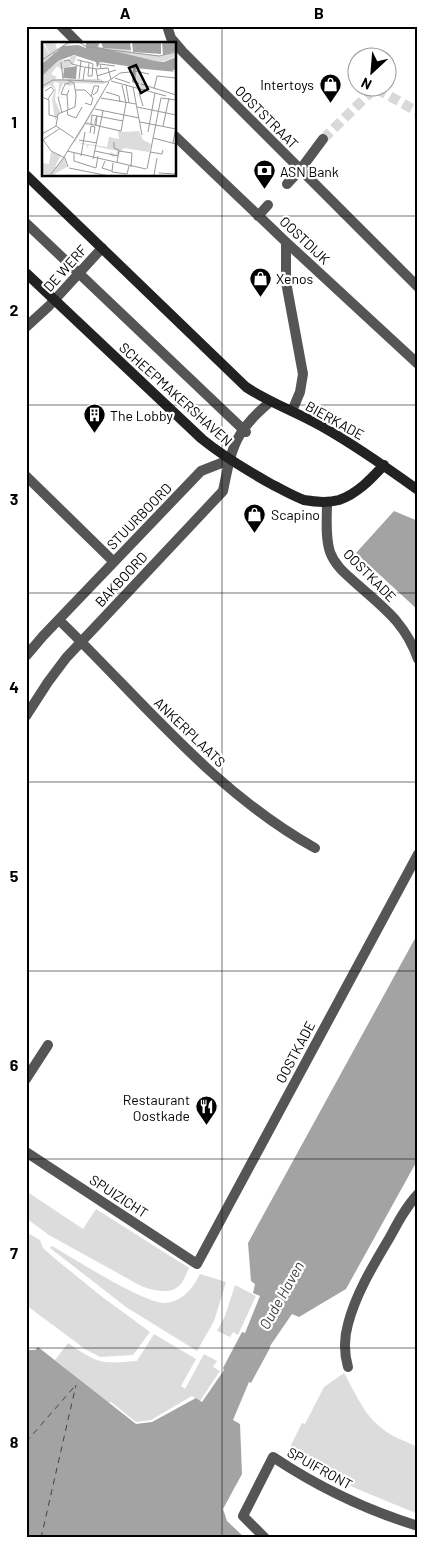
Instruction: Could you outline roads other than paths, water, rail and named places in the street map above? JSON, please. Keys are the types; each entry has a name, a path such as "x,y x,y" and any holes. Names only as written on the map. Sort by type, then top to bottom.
{"street":[{"path":"61,26 77,42"},
{"name":"OOSTSTRAAT","path":"167,26 175,42"},
{"name":"OOSTSTRAAT","path":"176,45 418,287"},
{"name":"OOSTDIJK","path":"176,137 258,216 418,364"},
{"path":"287,184 323,139"},
{"path":"26,175 246,387 270,402 255,415 233,448 229,460"},
{"path":"258,216 268,205"},
{"name":"SCHEEPMAKERSHAVEN","path":"26,223 244,431"},
{"path":"286,242 286,282 303,374 300,392 292,412"},
{"name":"DE WERF","path":"26,327 55,300 102,248"},
{"name":"SCHEEPMAKERSHAVEN","path":"26,273 198,435 229,460 297,497 310,501 327,502"},
{"name":"BIERKADE","path":"270,402 326,429 384,465 418,490"},
{"name":"STUURBOORD","path":"26,656 201,471 229,460"},
{"name":"BAKBOORD","path":"26,716 55,672 81,642 223,491 229,460"},
{"path":"327,502 337,500 358,490 384,465"},
{"path":"26,476 114,562"},
{"name":"OOSTKADE","path":"327,502 327,535 330,552 334,560 343,572 401,626 411,641 418,659"},
{"name":"ANKERPLAATS","path":"58,620 156,719 229,788 277,826 314,848"},
{"name":"OOSTKADE","path":"197,1264 418,854"},
{"path":"26,1079 48,1045"},
{"name":"SPUIZICHT","path":"26,1152 197,1264"},
{"path":"348,1366 345,1352 346,1333 358,1296 393,1231 418,1194"},
{"name":"SPUIFRONT","path":"265,1538 242,1516 273,1457 304,1477 342,1497 382,1514 418,1526"}],"water":[{"path":"394,511 418,521 418,610 356,553"},
{"name":"Oude Haven","path":"418,933 418,1159 346,1289 299,1317 292,1314 270,1346 251,1383 249,1382 233,1420 240,1424 242,1474 223,1509 227,1521 245,1538 26,1538 26,1350 35,1350 38,1347 136,1424 152,1422 196,1398 202,1402 224,1370 223,1368 242,1332 245,1333 260,1296 253,1293 255,1284 251,1281 248,1243"}],"tunnel":[{"path":"323,139 375,88 418,112"}],"place":[{"name":"Intertoys","path":"330,103"},
{"name":"ASN Bank","path":"264,190"},
{"name":"Xenos","path":"260,297"},
{"name":"The Lobby","path":"94,434"},
{"name":"Scapino","path":"255,533"},
{"name":"Restaurant Oostkade","path":"206,1126"}]}
